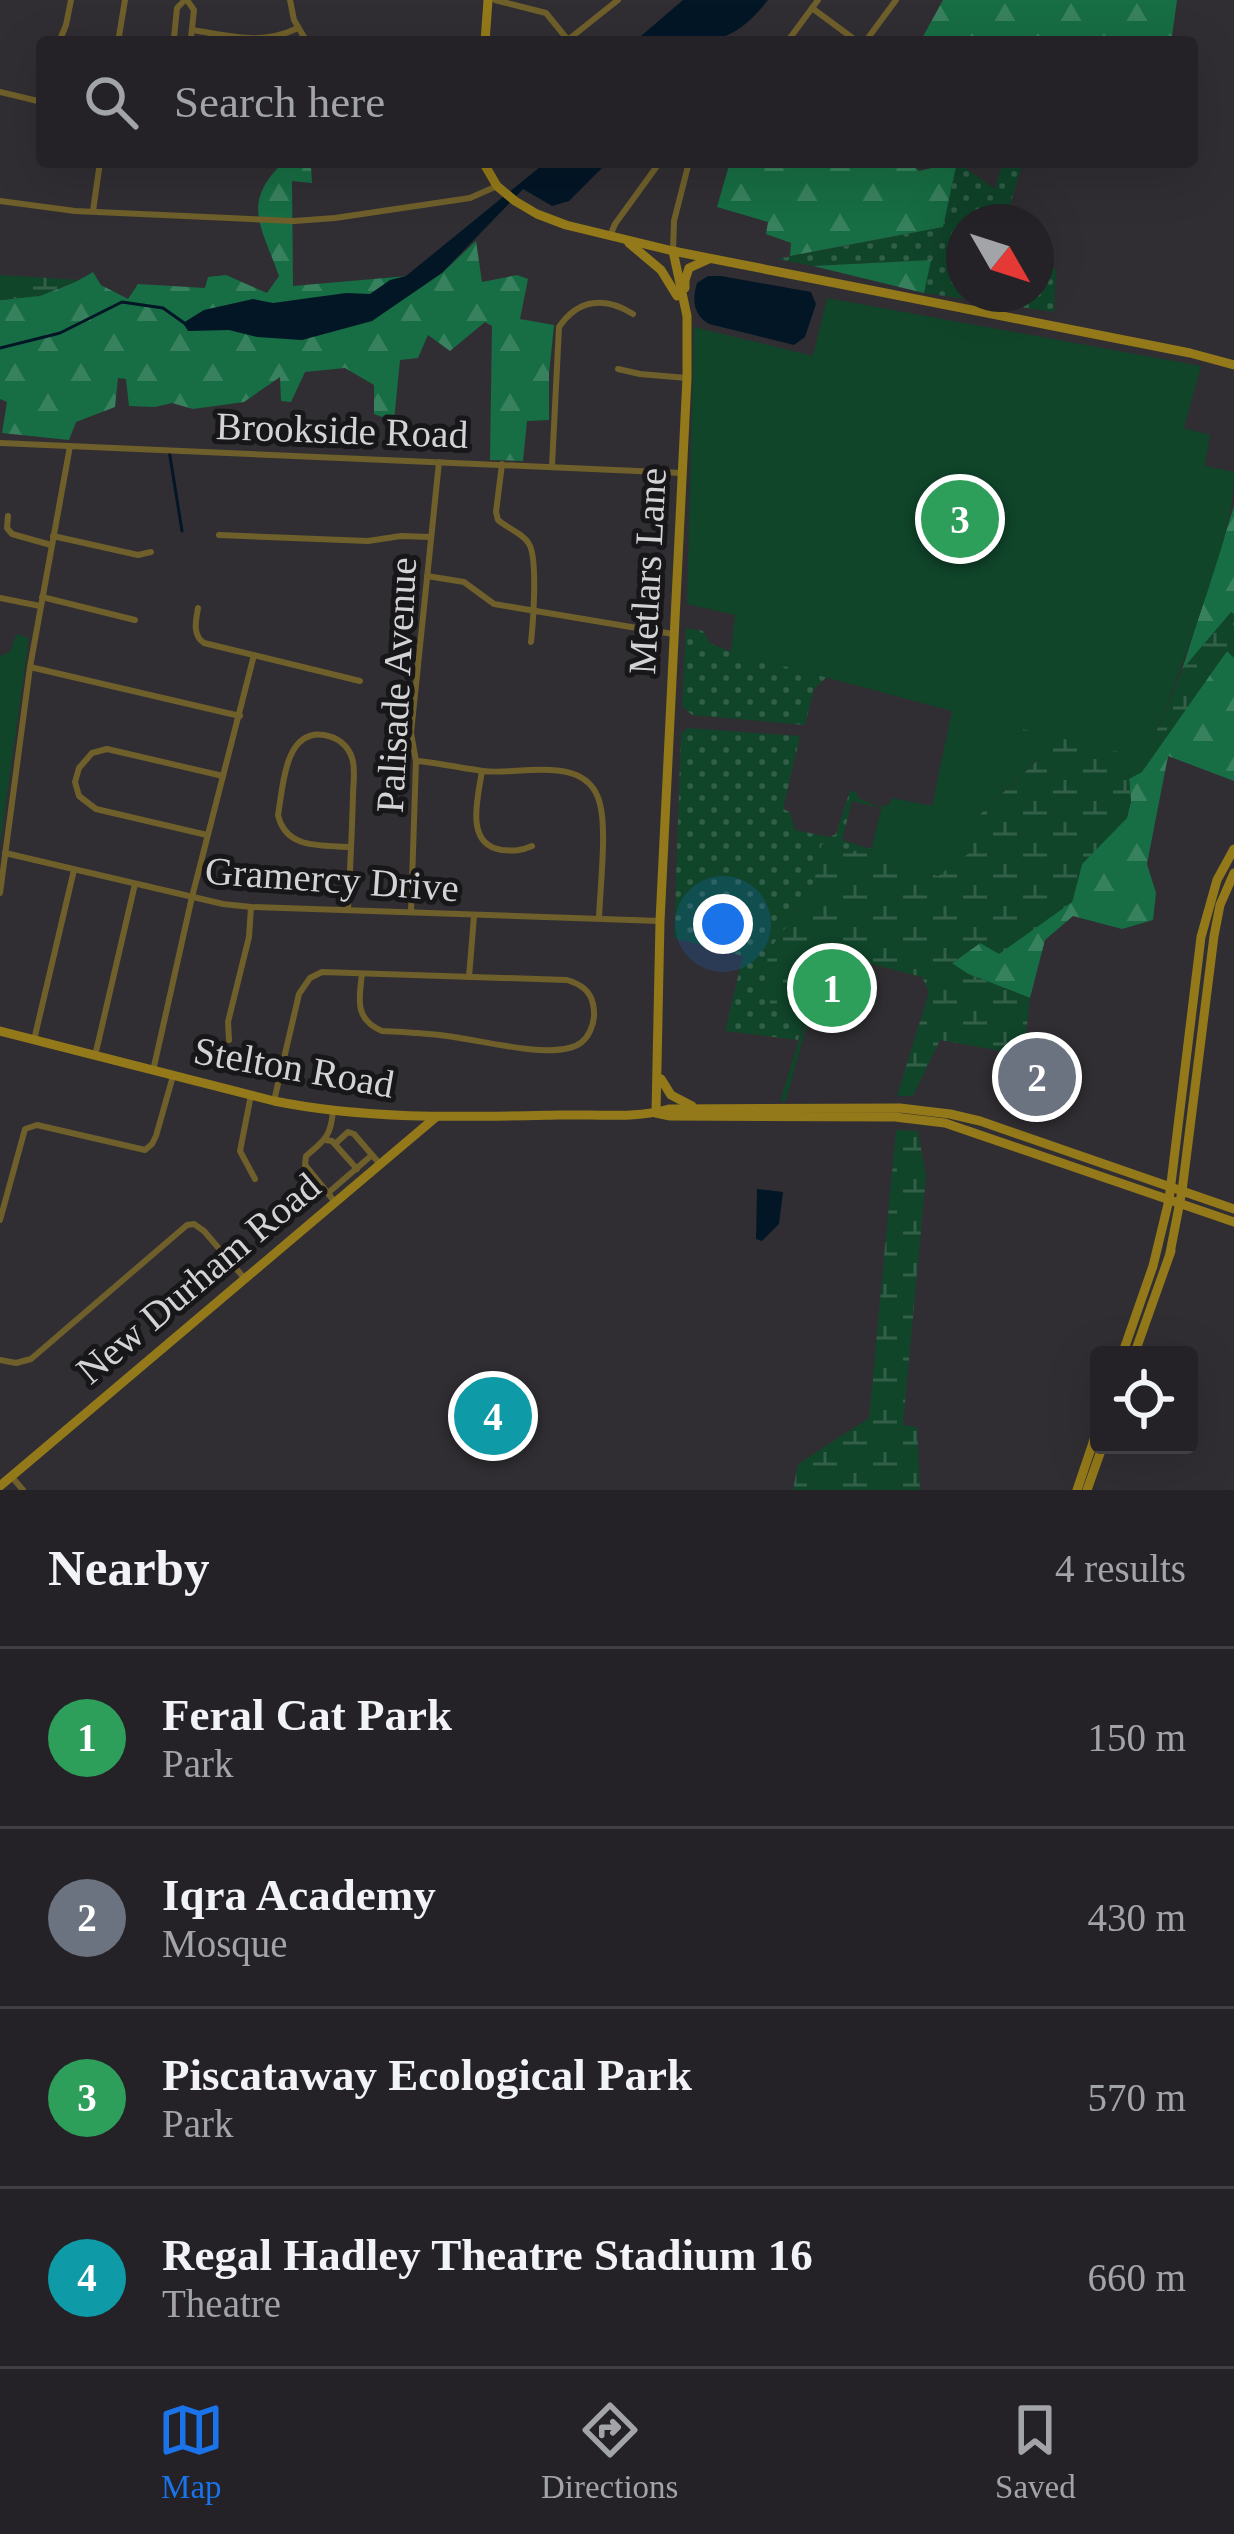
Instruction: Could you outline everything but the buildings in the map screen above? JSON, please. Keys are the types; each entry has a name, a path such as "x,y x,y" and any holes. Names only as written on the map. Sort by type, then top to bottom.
{"main road":[{"path":"486,36 492,0"},
{"path":"486,168 500,189 551,220 625,240 1234,365"},
{"path":"625,240 661,270 687,316"},
{"name":"Metlars Lane","path":"656,1113 660,921 687,377 687,316 673,250"},
{"path":"687,316 687,271 711,258"},
{"path":"1176,1189 1201,937 1216,880 1234,849"},
{"path":"1171,1252 1174,1202 1214,936 1220,905 1234,873"},
{"name":"Stelton Road","path":"0,1031 274,1101 333,1111 436,1118 697,1108 876,1108 950,1114 1234,1209"},
{"path":"659,1073 671,1095 697,1108"},
{"name":"Stelton Road","path":"656,1113 946,1123 1234,1222"},
{"path":"402,1117 409,1125 407,1141"},
{"name":"New Durham Road","path":"0,1486 245,1279 376,1160 436,1118"},
{"path":"1125,1346 1174,1202"},
{"path":"1137,1346 1183,1220 1200,1210"},
{"path":"1077,1490 1090,1452"},
{"path":"1087,1490 1100,1454"}],"street":[{"path":"62,36 71,0"},
{"path":"119,36 125,0"},
{"path":"174,36 177,8 186,0 194,7 190,36"},
{"path":"290,0 303,36"},
{"path":"492,0 546,13 563,36"},
{"path":"573,36 617,0"},
{"path":"866,36 896,0"},
{"path":"791,36 815,4 854,36"},
{"path":"280,36 298,28"},
{"path":"192,30 239,36"},
{"path":"0,92 36,101"},
{"path":"93,211 99,168"},
{"path":"610,236 655,168"},
{"path":"673,250 674,221 687,168"},
{"path":"0,201 93,211 294,221 470,198 500,189"},
{"path":"553,466 559,327 570,311 590,302 615,305 633,314"},
{"path":"618,369 687,377"},
{"name":"Brookside Road","path":"0,443 682,473"},
{"path":"1,887 30,668 70,446"},
{"name":"Palisade Avenue","path":"411,912 416,761 412,733 439,462"},
{"path":"502,464 496,512 503,526 530,544 531,642"},
{"path":"8,516 12,534 138,555 151,552"},
{"path":"219,536 368,541 431,537"},
{"path":"427,576 464,582 494,604 673,634"},
{"path":"0,598 135,620"},
{"path":"198,608 195,622 200,640 360,681"},
{"path":"153,1070 254,655"},
{"path":"30,668 240,716"},
{"path":"348,909 351,847 353,761 345,745 330,736 306,736 292,751 279,823 298,842 351,847"},
{"path":"208,836 96,809 80,796 76,775 88,757 107,748 224,776"},
{"path":"416,761 482,771 548,769 571,774 592,787 602,811 599,918"},
{"path":"482,771 476,820 483,840 495,849 532,847"},
{"name":"Gramercy Drive","path":"5,854 251,907 660,921"},
{"path":"34,1040 74,870"},
{"path":"95,1055 135,884"},
{"path":"229,1040 228,1022 249,937 251,907"},
{"path":"469,976 474,916"},
{"path":"274,1101 299,994 305,983 322,972 576,982 594,1006 590,1033 578,1045 561,1049 382,1031 361,1015 362,974"},
{"path":"0,1220 25,1129 37,1125 145,1150 156,1136 173,1076"},
{"path":"251,1095 240,1151 255,1179"},
{"path":"333,1111 326,1140 306,1156 305,1165 331,1198 357,1168 376,1160 349,1132 335,1144"},
{"path":"326,1140 357,1168"},
{"path":"0,1360 16,1364 31,1359 187,1225 204,1231 245,1279"},
{"path":"11,1476 23,1490"}],"green space":[{"path":"943,0 1177,0 1172,36 923,36"},
{"path":"278,168 311,168 312,183 292,181 293,286 442,273 476,241 482,282 517,275 528,279 520,319 554,325 549,420 527,421 523,461 490,460 492,326 485,322 450,351 428,335 418,358 400,360 394,421 374,414 374,385 345,368 305,372 291,402 281,401 280,377 244,402 193,409 172,403 129,406 126,379 118,378 115,407 76,422 69,440 2,433 7,402 0,399 0,300 48,292 93,272 101,285 128,299 138,284 205,288 208,277 226,275 267,293 279,276 259,216 262,190"},
{"path":"728,168 956,168 943,227 790,256 791,243 766,234 768,222 717,207"},
{"path":"956,168 965,168 995,189 1001,168 1021,168 1010,204 948,204"},
{"path":"946,213 946,296 924,293 930,260 813,266 777,259 943,227"},
{"path":"931,260 924,293 813,266"},
{"path":"0,275 79,280 40,296 0,300"},
{"path":"827,298 1201,366 1184,428 1210,435 1205,466 1234,472 1222,546 1145,758 1010,726 1039,758 976,818 968,854 938,876 870,854 882,805 888,806 892,798 932,806 952,711 731,652 735,615 687,604 694,327 813,356"},
{"path":"1234,506 1234,614 1182,670"},
{"path":"1231,612 1234,658 1227,651 1142,772 1129,779 1127,818 1082,864 1072,902 999,954 980,943 952,963 1030,998 1024,1055 940,1040 913,1096 897,1096 929,992 922,977 825,952 807,1006 778,1013 770,1006 767,953 812,892 822,844 938,876 976,818 1039,759 1008,725 1145,758 1182,670"},
{"path":"686,628 703,631 710,643 731,652 827,677 814,689 805,725 692,715 682,706"},
{"path":"16,634 29,638 0,845 0,656 10,652"},
{"path":"1228,650 1234,658 1234,781 1168,756 1147,864 1156,893 1153,920 1122,929 1073,916 1045,940 1030,998 951,964 980,943 1072,902 1082,864 1127,817 1129,778"},
{"path":"688,728 800,736 783,809 790,812 795,830 829,837 836,834 850,791 881,808 852,801 842,840 871,849 870,854 822,844 812,892 767,953 778,1013 807,1006 798,1040 725,1031 743,956 674,938 681,734"},
{"path":"825,954 859,963 840,1021 810,1014 786,1100 780,1102"},
{"path":"896,1130 918,1131 926,1176 903,1425 917,1427 920,1490 793,1490 798,1464 869,1418"}],"water":[{"path":"683,0 768,0 725,36 641,36"},
{"path":"539,168 602,168 569,201 552,206 523,189 442,273 372,321 302,340 229,330 188,331 183,323 204,310 253,299 273,303 370,294 406,276"},
{"path":"708,276 811,292 816,304 805,337 794,345 709,324 694,301 697,283"},
{"path":"757,1189 783,1192 779,1224 762,1241 756,1239"}],"waterway":[{"path":"0,348 60,333 122,302 163,308 187,325"},
{"path":"169,450 182,531"}],"place":[{"name":"Piscataway Ecological Park","path":"960,519"},
{"name":"Feral Cat Park","path":"832,988"},
{"name":"Iqra Academy","path":"1037,1077"},
{"name":"Regal Hadley Theatre Stadium 16","path":"493,1416"}]}
